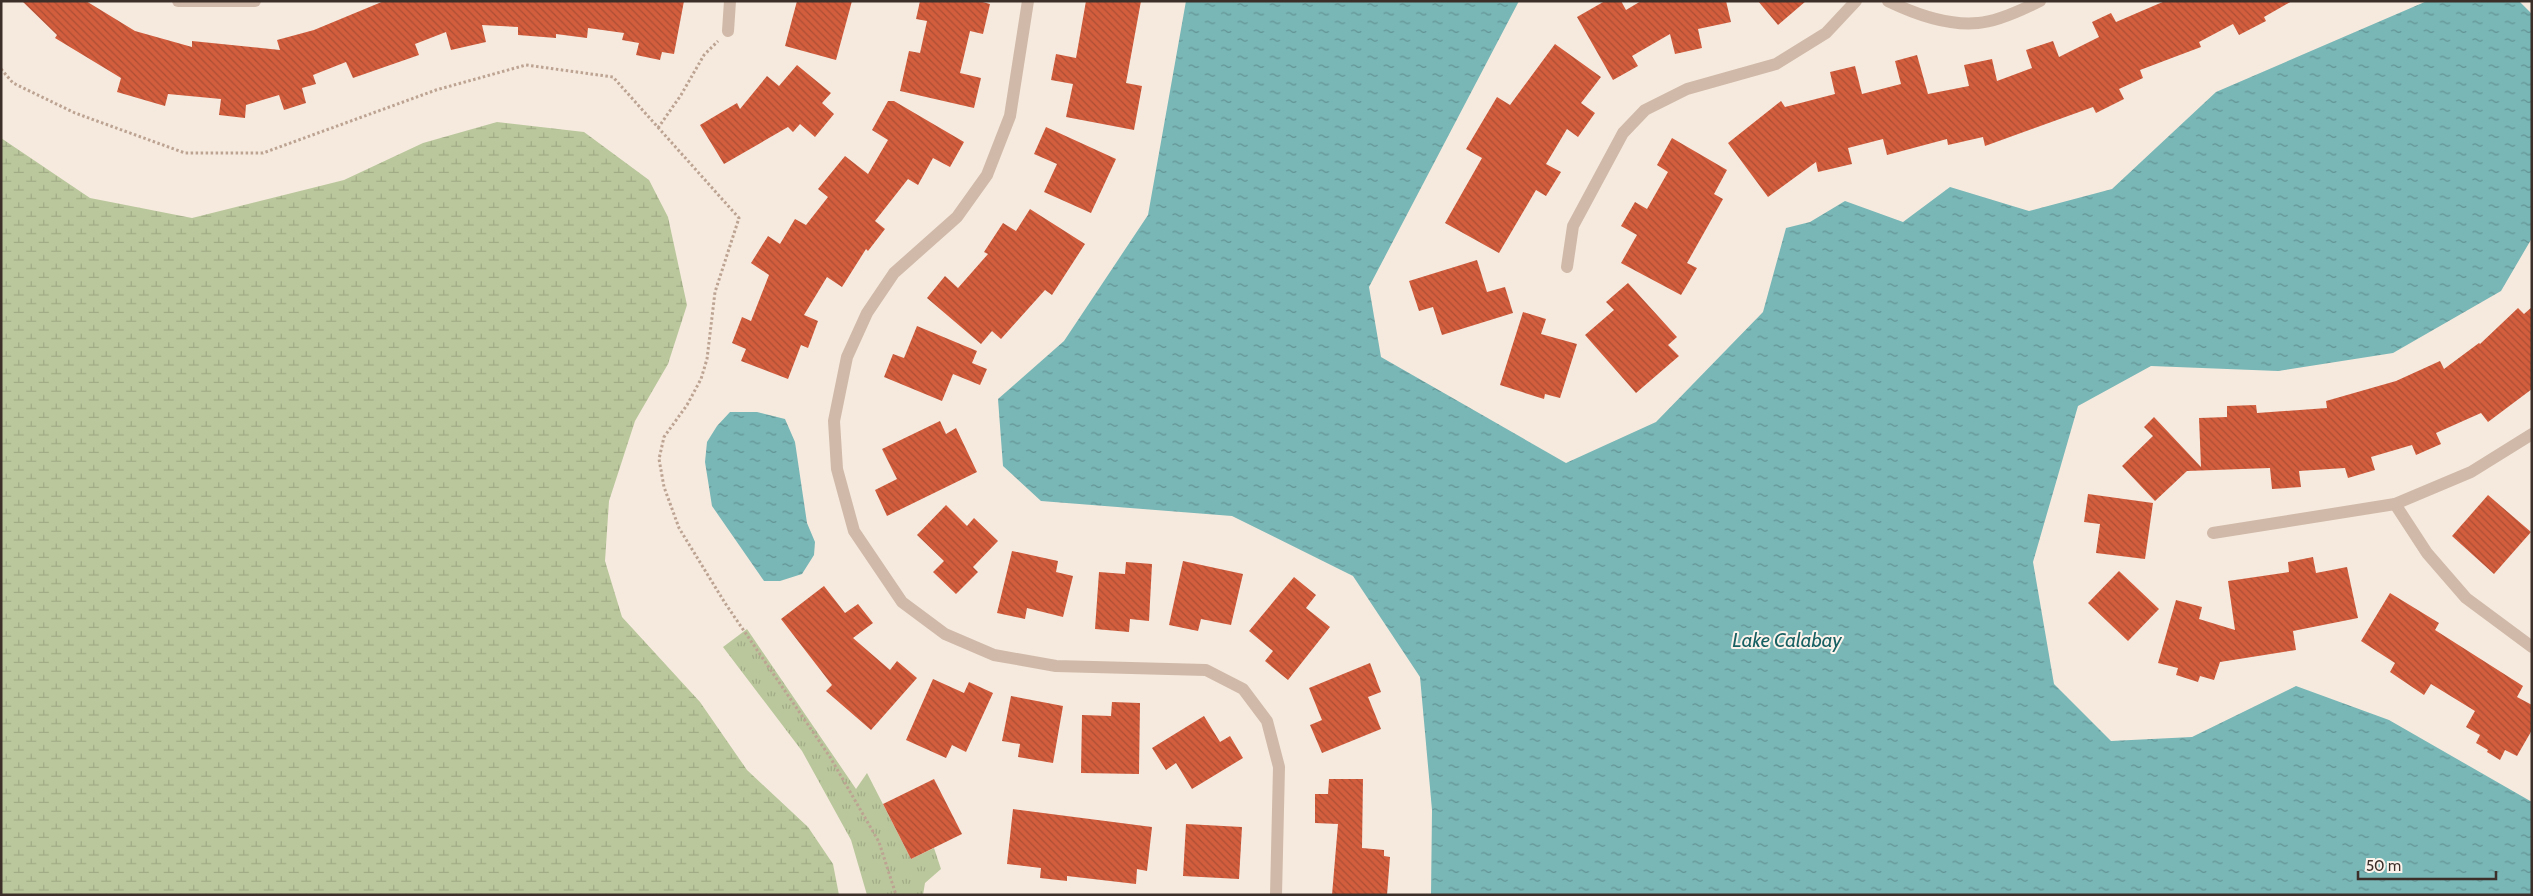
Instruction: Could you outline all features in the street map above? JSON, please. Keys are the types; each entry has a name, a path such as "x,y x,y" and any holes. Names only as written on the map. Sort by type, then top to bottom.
{"street":[{"path":"178,1 255,1"},
{"path":"728,30 730,1"},
{"path":"1028,1 1010,116 987,175 957,217 894,274 867,313 848,357 834,421 837,469 854,531 902,602 945,634 994,655 1056,666 1206,670 1243,689 1267,721 1279,767 1276,895"},
{"path":"1567,267 1573,226 1623,133 1646,110 1687,89 1776,64 1826,33 1856,1"},
{"path":"1888,1 1911,12 1947,21 1979,23 2040,1"},
{"path":"2213,533 2395,504 2471,472 2532,434"},
{"path":"2395,504 2427,553 2466,598 2532,647"}],"path":[{"path":"658,128 681,96 704,55 728,30"},
{"path":"1,69 13,83 75,114 185,154 263,153 436,90 526,65 612,77 739,218 715,292 707,359 701,379 687,405 664,436 659,459 664,487 679,528 724,603 830,757 879,842 896,895"}],"green space":[{"path":"497,122 584,132 649,180 668,217 687,305 668,364 635,421 609,501 605,561 622,617 700,702 747,770 808,827 833,864 839,895 1,895 1,138 90,198 192,218 344,180 423,143"},
{"path":"747,629 856,789 867,773 911,859 934,848 941,869 925,883 923,895 867,895 851,840 802,751 723,647"}],"water":[{"name":"Lake Calabay","path":"1186,1 1519,1 1369,287 1381,357 1566,463 1656,422 1763,312 1786,228 1810,222 1845,201 1903,222 1950,187 2029,211 2112,189 2216,92 2427,1 2519,1 2532,14 2532,238 2501,291 2393,353 2278,371 2151,366 2078,406 2033,562 2054,684 2111,741 2192,737 2296,686 2389,720 2532,802 2532,895 1431,895 1432,810 1420,677 1353,576 1232,516 1041,501 1003,466 998,399 1064,341 1148,215"},
{"path":"730,412 757,412 785,419 795,442 807,523 815,542 814,555 802,574 780,581 764,581 712,506 705,462 707,442 717,426"}],"building":[{"path":"22,1 86,1 135,31 192,47 192,41 280,50 277,40 314,30 384,1 684,1 674,54 662,52 660,60 636,55 639,43 622,40 624,33 588,28 587,38 556,34 556,38 518,35 518,27 482,25 486,42 451,50 446,32 415,44 419,55 353,78 346,62 313,75 316,84 302,88 306,103 284,110 279,95 246,105 245,118 219,115 221,99 168,94 165,106 117,92 121,78 55,38 57,35"},
{"path":"797,1 852,1 836,60 785,46"},
{"path":"920,1 979,1 990,4 983,34 970,31 960,73 981,78 974,108 900,91 909,51 920,53 927,21 916,19"},
{"path":"1086,1 1141,1 1126,83 1142,86 1134,130 1066,117 1073,84 1051,80 1056,54 1076,58"},
{"path":"1605,1 1621,1 1626,10 1641,1 1726,1 1731,22 1698,29 1702,48 1675,54 1670,34 1632,56 1638,66 1613,80 1577,17"},
{"path":"1758,1 1806,1 1778,25"},
{"path":"2165,1 2292,1 2264,17 2266,21 2239,35 2233,24 2199,42 2201,47 2140,70 2143,78 2119,89 2124,99 2096,113 2093,107 1985,146 1983,137 1948,145 1947,139 1887,155 1883,139 1848,148 1852,164 1818,172 1816,162 1768,197 1728,143 1781,101 1785,107 1835,94 1830,72 1855,66 1862,94 1901,84 1895,61 1917,55 1928,94 1969,86 1964,65 1992,59 1997,81 2032,68 2026,50 2053,41 2059,57 2099,37 2092,22 2111,13 2116,22"},
{"path":"1555,44 1601,77 1581,103 1595,113 1578,137 1567,129 1546,164 1561,172 1546,196 1536,190 1499,253 1445,223 1482,158 1466,149 1497,97 1510,105"},
{"path":"797,65 831,93 822,103 834,114 815,137 800,124 793,132 788,127 724,164 700,125 737,103 740,109 767,76 779,86"},
{"path":"888,101 894,101 964,142 950,167 933,158 918,185 908,179 875,221 885,229 868,251 866,249 842,287 827,277 804,315 818,321 808,348 801,345 788,379 741,361 746,349 732,343 742,317 751,321 769,275 751,263 768,236 780,244 795,219 806,225 828,197 818,189 845,156 868,174 888,140 872,130"},
{"path":"1046,127 1116,159 1091,213 1044,192 1057,164 1034,154"},
{"path":"1672,138 1727,170 1714,194 1723,199 1687,263 1697,268 1681,295 1621,263 1637,235 1621,226 1635,202 1647,209 1668,172 1657,165"},
{"path":"1030,209 1085,244 1052,295 1045,290 1001,339 992,331 981,344 927,298 945,276 958,288 988,254 984,252 1003,223 1016,231"},
{"path":"1477,260 1487,292 1505,287 1513,313 1442,335 1433,307 1419,311 1409,281"},
{"path":"1628,283 1677,337 1668,345 1679,356 1636,393 1585,335 1614,310 1606,302"},
{"path":"2532,307 2532,389 2488,422 2481,413 2436,433 2441,444 2416,455 2412,445 2371,457 2375,470 2348,478 2345,468 2299,471 2301,487 2272,489 2270,468 2187,471 2155,501 2122,466 2153,436 2144,427 2154,417 2201,467 2199,418 2227,417 2227,406 2256,405 2257,413 2327,408 2326,401 2396,381 2440,361 2444,369 2480,344 2518,308 2524,314"},
{"path":"1523,312 1546,319 1541,334 1577,344 1560,398 1545,394 1544,399 1500,385"},
{"path":"917,326 977,351 972,363 987,369 980,385 953,374 942,401 884,377 893,354 904,358"},
{"path":"940,421 946,434 956,428 977,472 887,516 875,490 897,479 882,449"},
{"path":"2088,494 2153,503 2145,559 2096,553 2100,524 2084,522"},
{"path":"2488,495 2531,532 2494,574 2452,536"},
{"path":"946,505 967,526 974,518 998,541 973,567 978,572 956,594 933,572 944,561 917,535"},
{"path":"1012,551 1058,561 1056,572 1073,576 1063,617 1027,608 1025,619 997,613"},
{"path":"2313,557 2316,573 2347,567 2358,618 2293,631 2296,650 2220,662 2214,680 2200,676 2198,682 2176,675 2178,668 2158,663 2176,600 2202,607 2199,619 2235,630 2228,581 2289,572 2288,562"},
{"path":"1183,561 1243,574 1231,625 1201,619 1198,631 1169,625"},
{"path":"1126,562 1152,564 1149,621 1130,619 1129,632 1095,629 1099,572 1125,574"},
{"path":"2119,571 2159,609 2128,641 2088,603"},
{"path":"1294,577 1316,595 1306,608 1330,627 1288,680 1265,661 1273,651 1249,631"},
{"path":"824,586 845,613 858,604 873,623 853,638 890,670 897,661 917,678 871,730 826,691 832,685 781,619"},
{"path":"2390,593 2439,623 2435,630 2523,686 2517,697 2532,705 2532,730 2517,756 2505,750 2500,760 2487,752 2488,750 2476,743 2480,735 2466,727 2475,711 2431,684 2424,695 2390,672 2395,663 2361,641"},
{"path":"1370,663 1381,692 1368,697 1381,729 1322,753 1310,725 1322,720 1309,688"},
{"path":"933,679 964,693 969,682 993,693 966,752 952,745 946,758 906,740"},
{"path":"1011,696 1063,706 1053,763 1018,757 1020,744 1002,741"},
{"path":"1112,702 1140,703 1139,774 1081,773 1082,715 1111,716"},
{"path":"1204,716 1220,742 1230,736 1243,758 1192,789 1176,763 1166,770 1152,748"},
{"path":"934,779 962,834 911,859 883,804"},
{"path":"1329,779 1363,779 1362,848 1384,850 1384,856 1390,857 1387,895 1332,895 1338,824 1315,823 1315,794 1328,794"},
{"path":"1013,809 1152,827 1147,871 1137,869 1136,884 1067,876 1067,881 1040,878 1041,868 1007,864"},
{"path":"1186,824 1242,827 1239,879 1183,876"}]}
